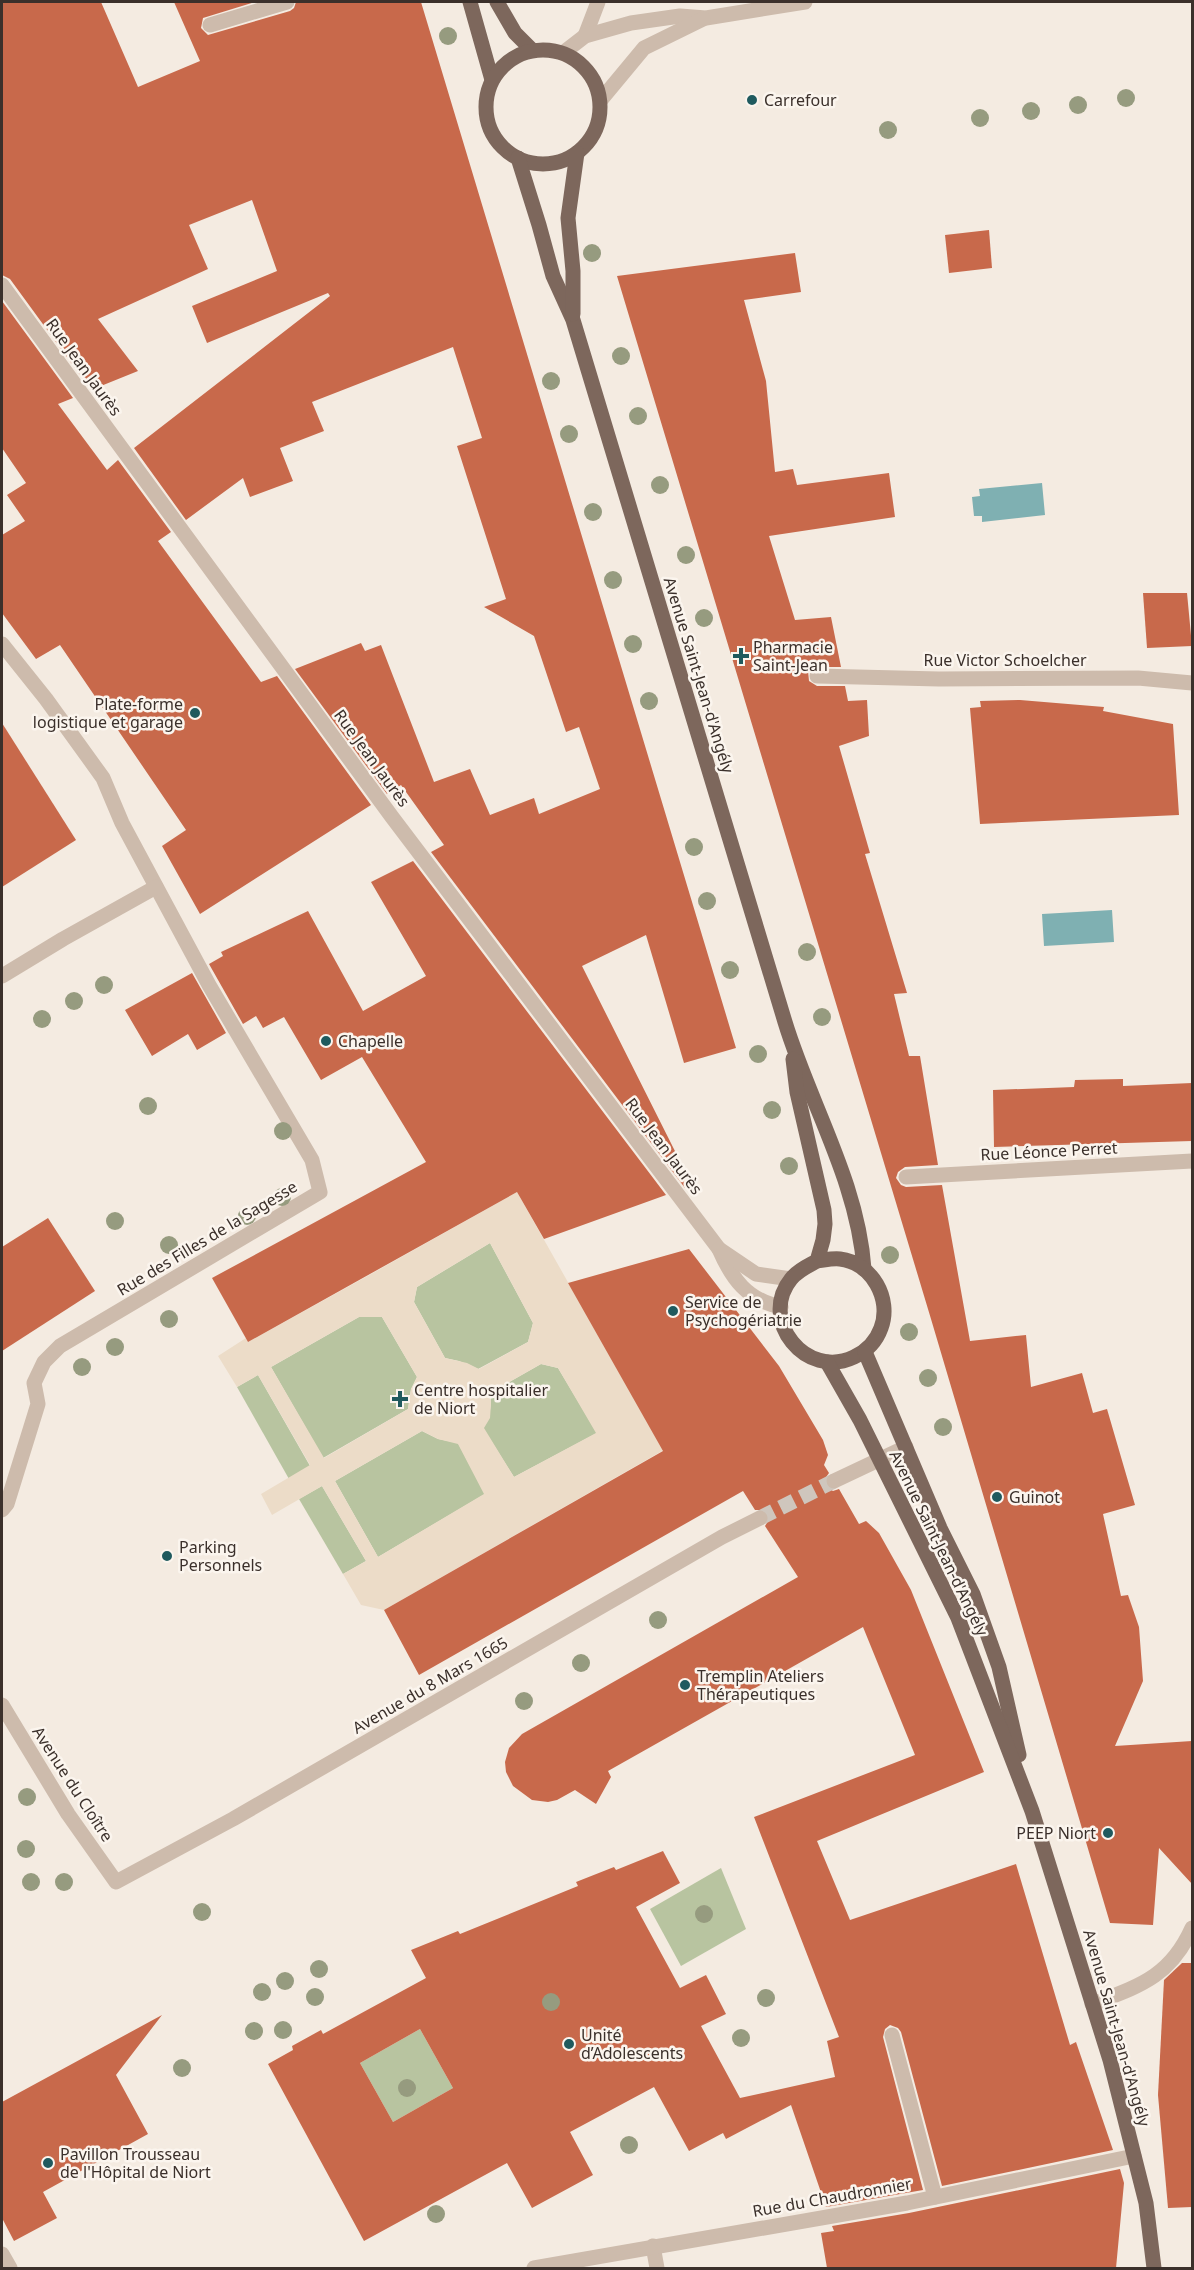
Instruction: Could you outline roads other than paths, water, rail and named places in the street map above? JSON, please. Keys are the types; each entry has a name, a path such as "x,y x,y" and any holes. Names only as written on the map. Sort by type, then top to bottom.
{"main road":[{"path":"470,2 492,80"},
{"path":"497,2 515,33 532,50"},
{"path":"545,49 563,53 581,63 593,78 600,101 599,121 591,138 577,153 554,163 535,164 518,159 502,147 488,123 486,101 492,80 512,58 532,50 545,49"},
{"name":"Avenue Saint-Jean-d'Angély","path":"573,320 573,271 568,218 577,153"},
{"name":"Avenue Saint-Jean-d'Angély","path":"518,159 552,276 573,320 791,1041 837,1158 862,1245 864,1269 877,1283 884,1301 884,1320 877,1338 865,1352 940,1528 973,1593 999,1667 1032,1811"},
{"name":"Avenue Saint-Jean-d'Angély","path":"791,1041 797,1092 824,1210 825,1224 817,1261"},
{"path":"864,1269 841,1259 817,1261 803,1268 791,1279 784,1292 781,1307 783,1327 792,1344 808,1357 827,1362 846,1361 865,1352"},
{"name":"Avenue Saint-Jean-d'Angély","path":"827,1362 860,1420 958,1618 1032,1811 1110,2060 1146,2203 1155,2265"}],"street":[{"path":"210,25 287,2"},
{"path":"585,36 598,2"},
{"path":"563,53 585,36 631,23 680,16 706,18 805,2"},
{"path":"600,101 644,48 706,18"},
{"name":"Rue Jean Jaurès","path":"2,285 392,817 719,1249 730,1273 750,1294 765,1304 781,1307"},
{"path":"2,644 46,699 103,778 122,823 156,887 2,976"},
{"name":"Rue Victor Schoelcher","path":"816,676 939,679 1138,678 1192,683"},
{"name":"Rue des Filles de la Sagesse","path":"2,1510 7,1504 38,1404 34,1383 44,1362 60,1346 320,1192 312,1160 209,985 156,887"},
{"name":"Rue Léonce Perret","path":"906,1177 1192,1161"},
{"name":"Rue Jean Jaurès","path":"719,1249 756,1274 791,1279"},
{"path":"834,1481 906,1447"},
{"name":"Avenue du 8 Mars 1665","path":"116,1882 233,1819 712,1543 760,1518"},
{"name":"Avenue du Cloître","path":"2,1705 68,1814 116,1882"},
{"path":"1092,2004 1134,1987 1162,1971 1176,1958 1192,1928"},
{"path":"892,2035 935,2197"},
{"name":"Rue du Chaudronnier","path":"534,2268 935,2197 1134,2156"},
{"path":"653,2246 657,2268"},
{"path":"2,2254 10,2268"}],"water":[{"path":"1042,483 1045,515 982,522 982,516 974,516 972,497 980,496 979,489"},
{"path":"1112,910 1114,942 1044,946 1042,914"}],"tunnel":[{"path":"760,1518 834,1481"}],"place":[{"name":"Carrefour","path":"752,100"},
{"name":"Pharmacie Saint-Jean","path":"741,656"},
{"name":"Plate-forme logistique et garage","path":"195,713"},
{"name":"Chapelle","path":"326,1041"},
{"name":"Service de Psychogériatrie","path":"673,1311"},
{"name":"Centre hospitalier de Niort","path":"400,1399"},
{"name":"Guinot","path":"997,1497"},
{"name":"Parking Personnels","path":"167,1556"},
{"name":"Tremplin Ateliers Thérapeutiques","path":"685,1685"},
{"name":"PEEP Niort","path":"1108,1833"},
{"name":"Unité d’Adolescents","path":"569,2044"},
{"name":"Pavillon Trousseau de l'Hôpital de Niort","path":"48,2163"}]}
